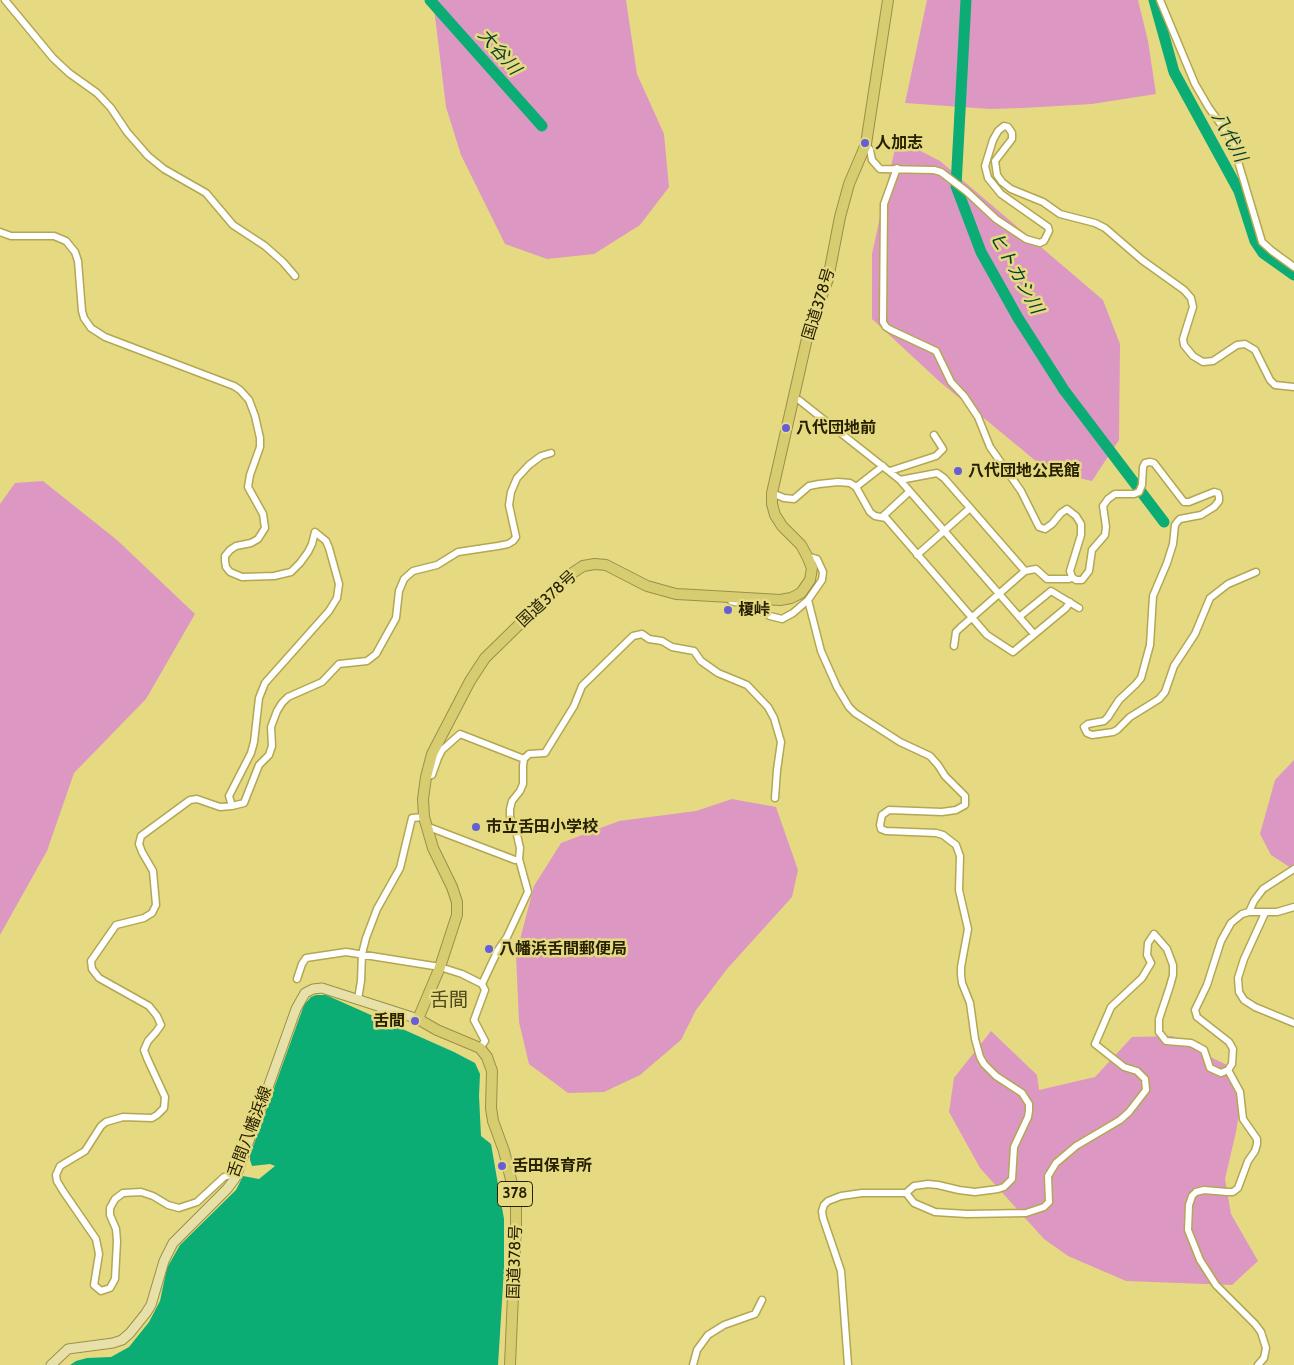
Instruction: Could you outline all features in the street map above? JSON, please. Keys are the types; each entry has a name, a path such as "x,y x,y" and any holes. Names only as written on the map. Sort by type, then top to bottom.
{"highway":[{"name":"国道378号","path":"418,1019 440,967 457,915 457,902 452,887 433,848 425,821 423,799 426,777 432,754 470,681 485,658 571,574 583,566 606,565 647,586 676,594 780,600 792,598 801,593 810,580 812,568 801,545 775,516 772,492 808,334 828,279 846,193 866,144 888,0"},
{"path":"418,1019 437,1030 480,1048"},
{"name":"国道378号","path":"480,1048 487,1058 492,1071 491,1108 493,1121 504,1151 516,1200 510,1365"}],"main road":[{"name":"舌間八幡浜線","path":"51,1365 68,1349 122,1340 146,1314 151,1305 164,1261 173,1243 216,1202 236,1177 302,996 313,989 322,988 418,1019"}],"street":[{"path":"5,0 53,58 69,73 97,93 111,108 127,132 148,156 164,169 206,193 233,225 265,246 295,276"},
{"path":"1160,0 1195,84 1209,108 1228,134 1262,242 1272,252 1294,267"},
{"path":"866,144 870,150 874,165 880,169 897,168 941,172 966,191 996,219 1026,239 1040,243 1044,241 1049,231 1048,227 1001,194 988,178 985,166 990,149 998,131 1004,126 1008,127 1012,133 1012,139 995,161 997,175 1002,182 1011,189 1043,202 1060,214 1096,223 1142,260 1184,290 1191,298 1192,307 1184,345 1192,356 1204,362 1213,361 1237,344 1245,344 1255,350 1270,380 1275,385 1294,387"},
{"path":"897,168 884,204 883,322 891,330 936,351 951,382 964,396 978,417 990,447 1021,491 1039,527 1045,529 1052,524 1060,512 1067,509 1076,516 1081,524 1081,535 1070,570 1072,578"},
{"path":"0,232 11,236 54,236 61,238 71,246 78,260 82,310 90,328 106,337 234,386 249,400 256,416 260,447 250,475 248,487 263,514 264,528 258,539 251,543 236,546 230,550 225,562 230,572 242,577 274,576 291,572 308,552 315,532 326,540 330,548 339,584 337,598 329,611 265,683 259,698 251,753 229,796 232,806"},
{"path":"793,398 799,400 900,480 943,532 1034,634"},
{"path":"890,471 936,456 943,449 934,435"},
{"path":"236,1177 230,1175 224,1177 197,1202 179,1208 168,1205 153,1196 141,1192 123,1193 115,1198 110,1208 110,1215 116,1229 115,1278 110,1288 101,1291 94,1285 99,1254 96,1239 63,1191 56,1175 60,1166 85,1150 101,1126 106,1122 123,1117 152,1118 158,1115 164,1108 164,1097 144,1050 160,1025 157,1016 149,1006 99,978 92,969 91,961 116,925 144,918 152,913 156,905 153,871 139,844 141,836 190,800 197,799 220,807 244,803 259,765 269,755 272,746 271,727 282,703 288,697 322,682 340,664 367,661 376,654 396,618 399,591 404,579 413,570 437,565 458,552 508,544 513,541 516,537 509,505 511,492 517,478 541,456 551,453"},
{"path":"954,646 956,632 1025,572 1036,569 1047,578 1052,579 1072,578 1082,580 1087,576 1092,550 1105,535 1106,526 1103,506 1115,494 1134,494 1139,492 1142,485 1142,467 1144,463 1154,463 1184,502 1189,502 1214,492 1218,493 1219,501 1214,507 1201,514 1180,519 1175,525 1173,544 1153,596 1150,645 1144,669 1136,684 1119,700 1108,717 1084,727 1087,734 1105,734 1117,730 1130,717 1159,699 1165,692 1174,666 1194,634 1210,598 1228,584 1256,572"},
{"path":"856,487 883,466"},
{"path":"900,480 937,474 944,478 1025,572"},
{"path":"772,492 784,498 794,499 809,486 838,482 850,483 856,487 870,512 875,516 886,518 987,635 1013,652 1066,608 1070,602"},
{"path":"882,517 910,492"},
{"path":"917,555 970,508"},
{"path":"729,596 731,601 770,616 782,618 792,613 808,600 822,580 823,572 817,559 807,556"},
{"path":"1019,617 1051,591 1079,608"},
{"path":"808,600 821,652 837,687 849,707 900,742 930,756 945,776 965,796 964,805 956,810 942,812 889,810 882,815 880,825 881,829 886,831 936,833 943,835 956,845 960,856 959,890 968,929 961,975 970,1003 974,1039 984,1064 996,1076 1022,1093 1029,1104 1028,1117 1014,1148 1012,1179 1004,1187 975,1192 928,1184 914,1186 906,1193 862,1193 834,1198 824,1205 822,1211 823,1218 840,1271 848,1365"},
{"path":"482,984 528,892 520,859 517,835 510,817 512,801 523,784 524,759 529,754 545,753 574,706 582,686 633,636 642,634 650,639 662,641 672,647 694,651 701,660 718,674 747,685 768,708 774,718 781,742 775,798"},
{"path":"426,777 432,775 442,750 460,734 524,759"},
{"path":"358,999 363,946 377,909 400,868 412,818 425,821 515,860 520,859"},
{"path":"1249,912 1263,889 1294,869"},
{"path":"906,1193 914,1203 936,1212 967,1214 1026,1213 1047,1205 1049,1202 1048,1176 1056,1163 1076,1146 1120,1120 1129,1112 1146,1090 1145,1079 1137,1071 1124,1068 1095,1044 1111,1008 1142,978 1151,963 1147,955 1148,943 1154,934 1167,949 1173,975 1159,1019 1158,1026 1162,1037 1166,1041 1192,1043 1204,1050 1210,1068 1218,1073 1228,1070 1232,1064 1233,1050 1229,1042 1197,1017 1195,1010 1207,985 1218,949 1226,931 1236,917 1242,914 1249,912 1265,913 1294,907"},
{"path":"1265,913 1238,978 1239,992 1244,1000 1255,1007 1294,1023"},
{"path":"297,979 306,958 336,953 362,954 440,967 462,974 482,984 485,990 474,1020 484,1041 480,1048"},
{"path":"1228,1070 1240,1092 1242,1119 1257,1139 1257,1144 1248,1161 1238,1188 1233,1192 1204,1190 1196,1192 1192,1196 1189,1205 1188,1230 1200,1260 1216,1285 1261,1332 1266,1348 1264,1358 1258,1365"},
{"path":"693,1365 697,1350 708,1334 724,1325 755,1314 762,1300"}],"shaded area":[{"path":"433,0 626,0 637,74 664,134 669,187 640,225 594,254 547,259 505,244 461,155 446,107"},
{"path":"927,0 1138,0 1148,41 1156,94 1092,104 1023,108 990,109 905,103"},
{"path":"897,139 940,161 1103,300 1120,344 1119,440 1092,481 1048,471 940,382 872,319 872,254"},
{"path":"43,481 117,540 195,614 146,699 74,773 47,851 0,935 0,504 15,483"},
{"path":"1294,760 1294,870 1271,855 1260,834 1275,780"},
{"path":"732,799 776,807 798,870 792,897 727,969 696,1010 681,1040 640,1075 604,1092 568,1093 529,1064 519,1022 516,955 534,886 561,843 619,821 696,811"},
{"path":"326,995 475,1063 480,1074 481,1136 491,1144 504,1219 504,1269 498,1365 70,1365 87,1358 111,1357 129,1347 149,1322 160,1301 167,1268 180,1245 236,1190 243,1176 259,1179 275,1166 270,1164 252,1166 250,1155 304,1005 311,997"},
{"path":"991,1031 1037,1075 1039,1090 1095,1077 1132,1037 1173,1036 1231,1067 1242,1096 1225,1179 1231,1214 1258,1261 1232,1285 1126,1281 1068,1256 1044,1239 980,1168 949,1112 954,1078"}],"waterway":[{"name":"大谷川","path":"430,0 542,126"},
{"name":"ヒトカシ川","path":"966,0 956,186 981,252 1018,318 1064,390 1164,522"},
{"name":"八代川","path":"1154,0 1174,72 1239,191 1255,241 1263,253 1294,275"}],"place":[{"name":"人加志","path":"865,143"},
{"name":"八代団地前","path":"786,428"},
{"name":"八代団地公民館","path":"958,471"},
{"name":"榎峠","path":"728,610"},
{"name":"市立舌田小学校","path":"476,827"},
{"name":"八幡浜舌間郵便局","path":"489,949"},
{"name":"舌間","path":"415,1021"},
{"name":"舌田保育所","path":"502,1166"}],"district":[{"name":"舌間","path":"449,1000"}]}
